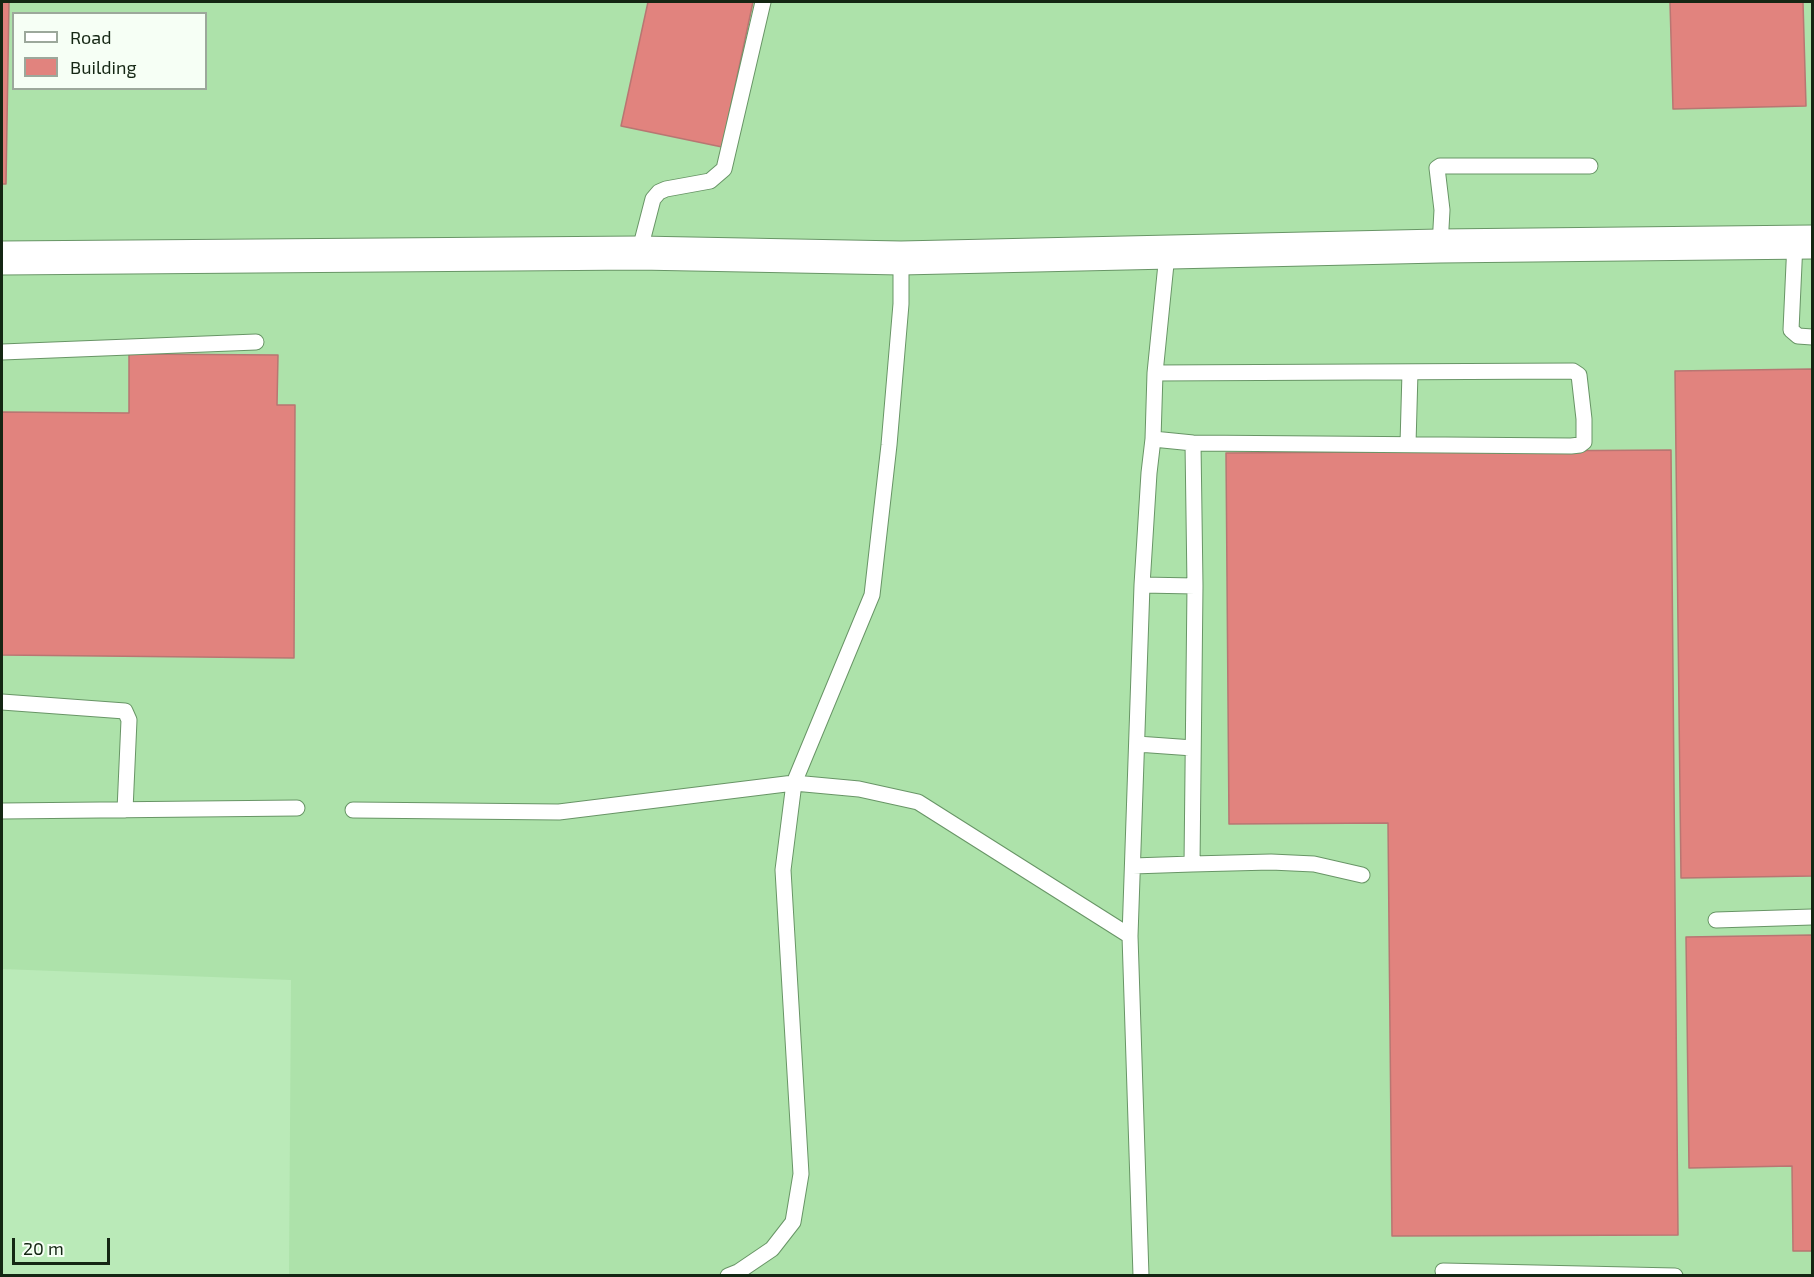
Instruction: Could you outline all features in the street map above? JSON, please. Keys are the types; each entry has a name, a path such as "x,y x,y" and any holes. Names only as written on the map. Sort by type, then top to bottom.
{"street":[{"path":"2,258 639,253 901,258 1167,254 1440,246 1804,242"}],"lane":[{"path":"639,253 653,199 659,192 710,181 724,169 764,2"},
{"path":"1440,246 1442,210 1437,168 1440,166 1590,166"},
{"path":"1804,242 1791,330 1798,336 1812,336"},
{"path":"1141,1275 1130,936 1142,585 1153,439 1155,373 1167,254"},
{"path":"728,1275 738,1272 772,1249 793,1222 801,1174 783,870 794,783 872,596 896,363 901,304 901,258"},
{"path":"2,352 256,342"},
{"path":"1408,444 1410,372"},
{"path":"1153,439 1193,443 1571,446 1580,446 1584,442 1579,375 1576,372 1155,373"},
{"path":"1192,864 1195,586 1193,443"},
{"path":"1142,585 1195,586"},
{"path":"2,702 125,711 129,720 125,810"},
{"path":"1137,744 1193,748"},
{"path":"353,810 559,812 794,783 859,789 918,802 1130,936"},
{"path":"2,811 297,808"},
{"path":"1133,866 1314,864 1362,875"},
{"path":"1716,920 1812,917"},
{"path":"1443,1271 1675,1275"}],"shaded area":[{"path":"2,2 1812,2 1812,1275 289,1275 291,980 2,969"}],"building":[{"path":"2,2 9,2 6,184 2,184"},
{"path":"648,2 753,2 722,147 621,126"},
{"path":"1670,2 1803,2 1806,106 1673,109"},
{"path":"129,354 278,355 277,405 295,405 294,658 2,655 2,412 129,413"},
{"path":"1812,369 1812,876 1681,878 1675,371"},
{"path":"1671,450 1678,1235 1392,1236 1388,823 1229,824 1226,453"},
{"path":"1812,935 1812,1251 1793,1251 1792,1166 1689,1168 1686,937"}]}
